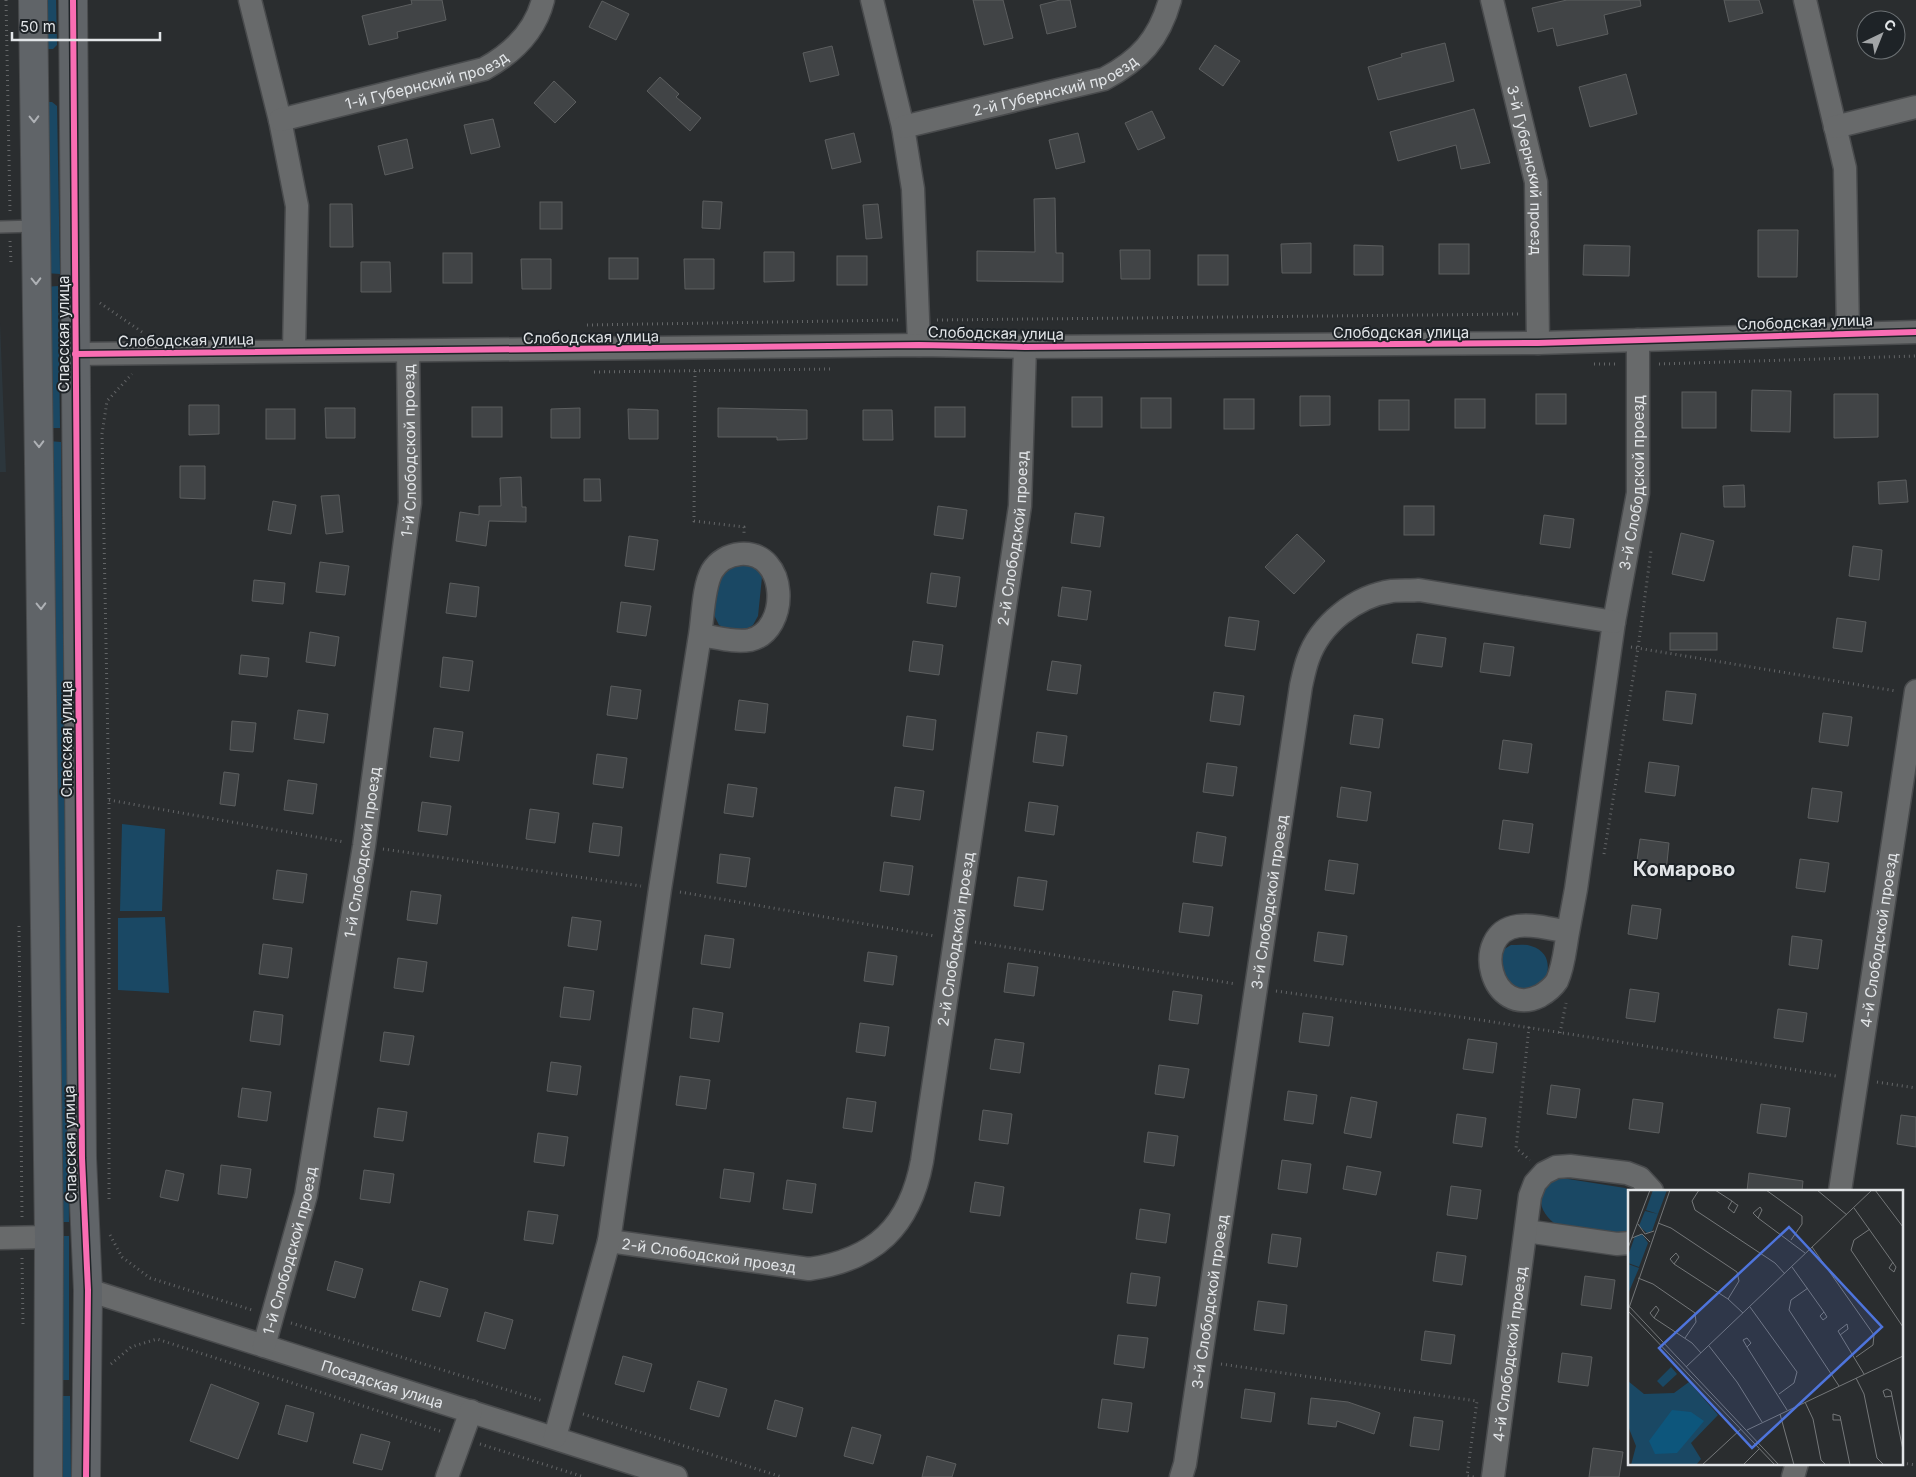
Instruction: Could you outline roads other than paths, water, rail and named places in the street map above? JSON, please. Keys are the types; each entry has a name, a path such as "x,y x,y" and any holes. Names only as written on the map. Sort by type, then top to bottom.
{"street":[{"name":"Спасская улица","path":"32,0 34,85 15,227 49,1237 48,1477"},
{"name":"Спасская улица","path":"73,0 82,1158 88,1290 86,1477"},
{"path":"250,0 280,120 297,206 294,351"},
{"name":"1-й Губернский проезд","path":"280,120 484,69 503,58 519,45 532,28 543,0"},
{"path":"872,0 903,127 914,189 919,345"},
{"name":"2-й Губернский проезд","path":"903,127 1104,79 1124,68 1141,54 1155,37 1165,18 1170,0"},
{"name":"3-й Губернский проезд","path":"1492,0 1536,182 1538,343"},
{"path":"1805,0 1845,168 1848,333"},
{"path":"34,85 74,86"},
{"path":"1835,127 1916,107"},
{"name":"Слободская улица","path":"76,354 919,345 1025,347 1538,343 1916,332"},
{"name":"3-й Слободской проезд","path":"1568,932 1612,633 1638,493 1638,340"},
{"name":"2-й Слободской проезд","path":"609,1241 809,1269 830,1266 850,1259 869,1249 886,1236 900,1220 911,1202 918,1182 1020,506 1025,347"},
{"name":"1-й Слободской проезд","path":"264,1346 306,1195 364,846 410,503 408,351"},
{"name":"2-й Слободской проезд","path":"555,1437 609,1241 660,889 700,635 708,585 712,571 721,561 733,554 747,553 760,558 771,566 777,579 778,601 772,622 763,633 751,640 737,641 700,635"},
{"name":"3-й Слободской проезд","path":"1181,1477 1185,1464 1301,686 1308,658 1321,634 1340,614 1364,599 1391,591 1419,590 1612,633"},
{"name":"4-й Слободской проезд","path":"1840,1190 1916,691"},
{"name":"4-й Слободской проезд","path":"1493,1477 1530,1196 1535,1183 1544,1173 1556,1167 1570,1166 1627,1174 1640,1178 1651,1190"},
{"path":"1526,1232 1617,1244 1628,1243"},
{"path":"0,1238 49,1237"},
{"name":"Посадская улица","path":"88,1290 676,1477"},
{"path":"447,1477 471,1411"},
{"path":"1793,1477 1797,1464"}],"district":[{"name":"Комарово","path":"1684,869"}]}
